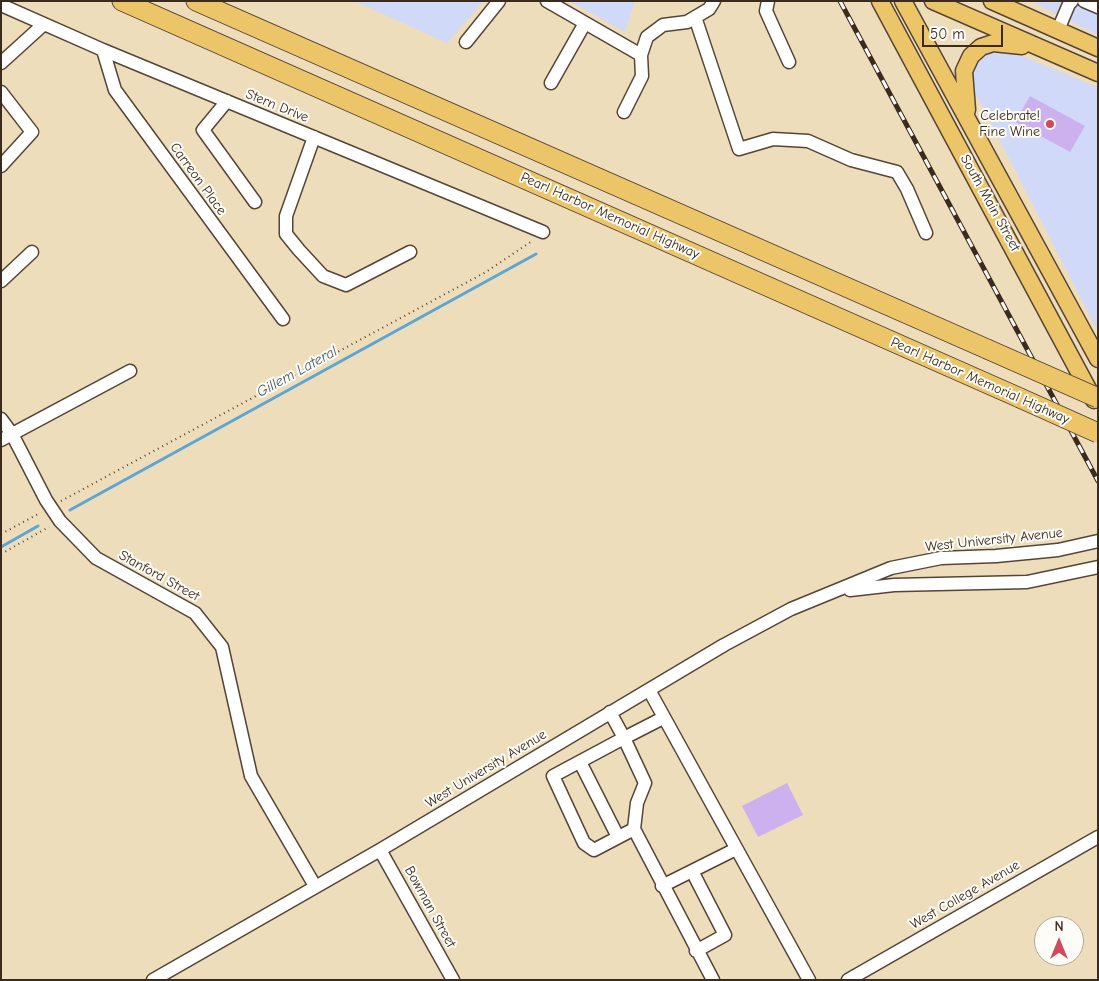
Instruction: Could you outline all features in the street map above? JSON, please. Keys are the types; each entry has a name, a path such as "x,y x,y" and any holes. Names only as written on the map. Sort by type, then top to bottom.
{"highway":[{"name":"Pearl Harbor Memorial Highway","path":"122,1 1098,433"},
{"name":"Pearl Harbor Memorial Highway","path":"196,1 1098,398"}],"main road":[{"name":"South Main Street","path":"880,1 1098,407"},
{"name":"South Main Street","path":"902,1 1098,359"},
{"path":"933,1 1098,73"},
{"path":"992,1 1098,48"},
{"path":"968,119 964,71 968,61 976,52 993,43 1046,50"}],"street":[{"path":"466,42 499,1"},
{"path":"547,1 641,55"},
{"path":"624,112 642,76 641,55 647,37 663,25 687,22 709,9 714,1"},
{"path":"768,1 766,11 789,62"},
{"path":"1058,30 1072,1"},
{"path":"1084,1 1098,7"},
{"name":"Stern Drive","path":"1,5 103,50 543,232"},
{"path":"695,17 739,149 773,139 808,140 851,160 896,172 907,189 926,233"},
{"path":"552,83 585,23"},
{"path":"1,63 44,24"},
{"name":"Carreon Place","path":"103,50 115,90 283,319"},
{"path":"1,92 32,132 1,166"},
{"path":"227,101 203,130 255,202"},
{"path":"314,137 286,216 286,234 299,250 324,276 346,285 410,252"},
{"path":"1,281 32,252"},
{"path":"7,437 130,370"},
{"name":"Stanford Street","path":"1,419 7,437 60,521 96,558 195,613 222,647 251,776 315,886"},
{"name":"West University Avenue","path":"153,980 380,850 610,712 791,609 837,592 891,568 941,558 1040,552 1098,541"},
{"name":"West University Avenue","path":"837,592 894,585 1027,582 1098,567"},
{"path":"649,690 803,978"},
{"path":"610,712 645,783 637,803 634,829 696,951 713,980"},
{"path":"634,829 594,850 584,843 553,776 663,718"},
{"path":"580,762 618,837"},
{"name":"West College Avenue","path":"848,980 1098,837"},
{"name":"Bowman Street","path":"380,850 453,980"},
{"path":"662,886 736,850"},
{"path":"692,871 725,935 696,951"}],"path":[{"path":"1,534 486,272 543,232"},
{"path":"1,554 60,521"}],"shaded area":[{"path":"354,1 484,1 447,43"},
{"path":"569,1 635,1 625,32"},
{"path":"1030,1 1098,1 1098,35"},
{"path":"999,47 1098,87 1098,332 972,86 973,69 984,55"}],"building":[{"name":"Celebrate! Fine Wine","path":"1030,96 1085,126 1070,152 1015,122"},
{"path":"787,783 803,815 758,837 742,806"}],"waterway":[{"name":"Gillem Lateral","path":"70,510 536,254"},
{"name":"Gillem Lateral","path":"1,547 38,526"}],"railway":[{"path":"840,1 1098,481"}],"place":[{"name":"Celebrate! Fine Wine","path":"1050,124"}]}
